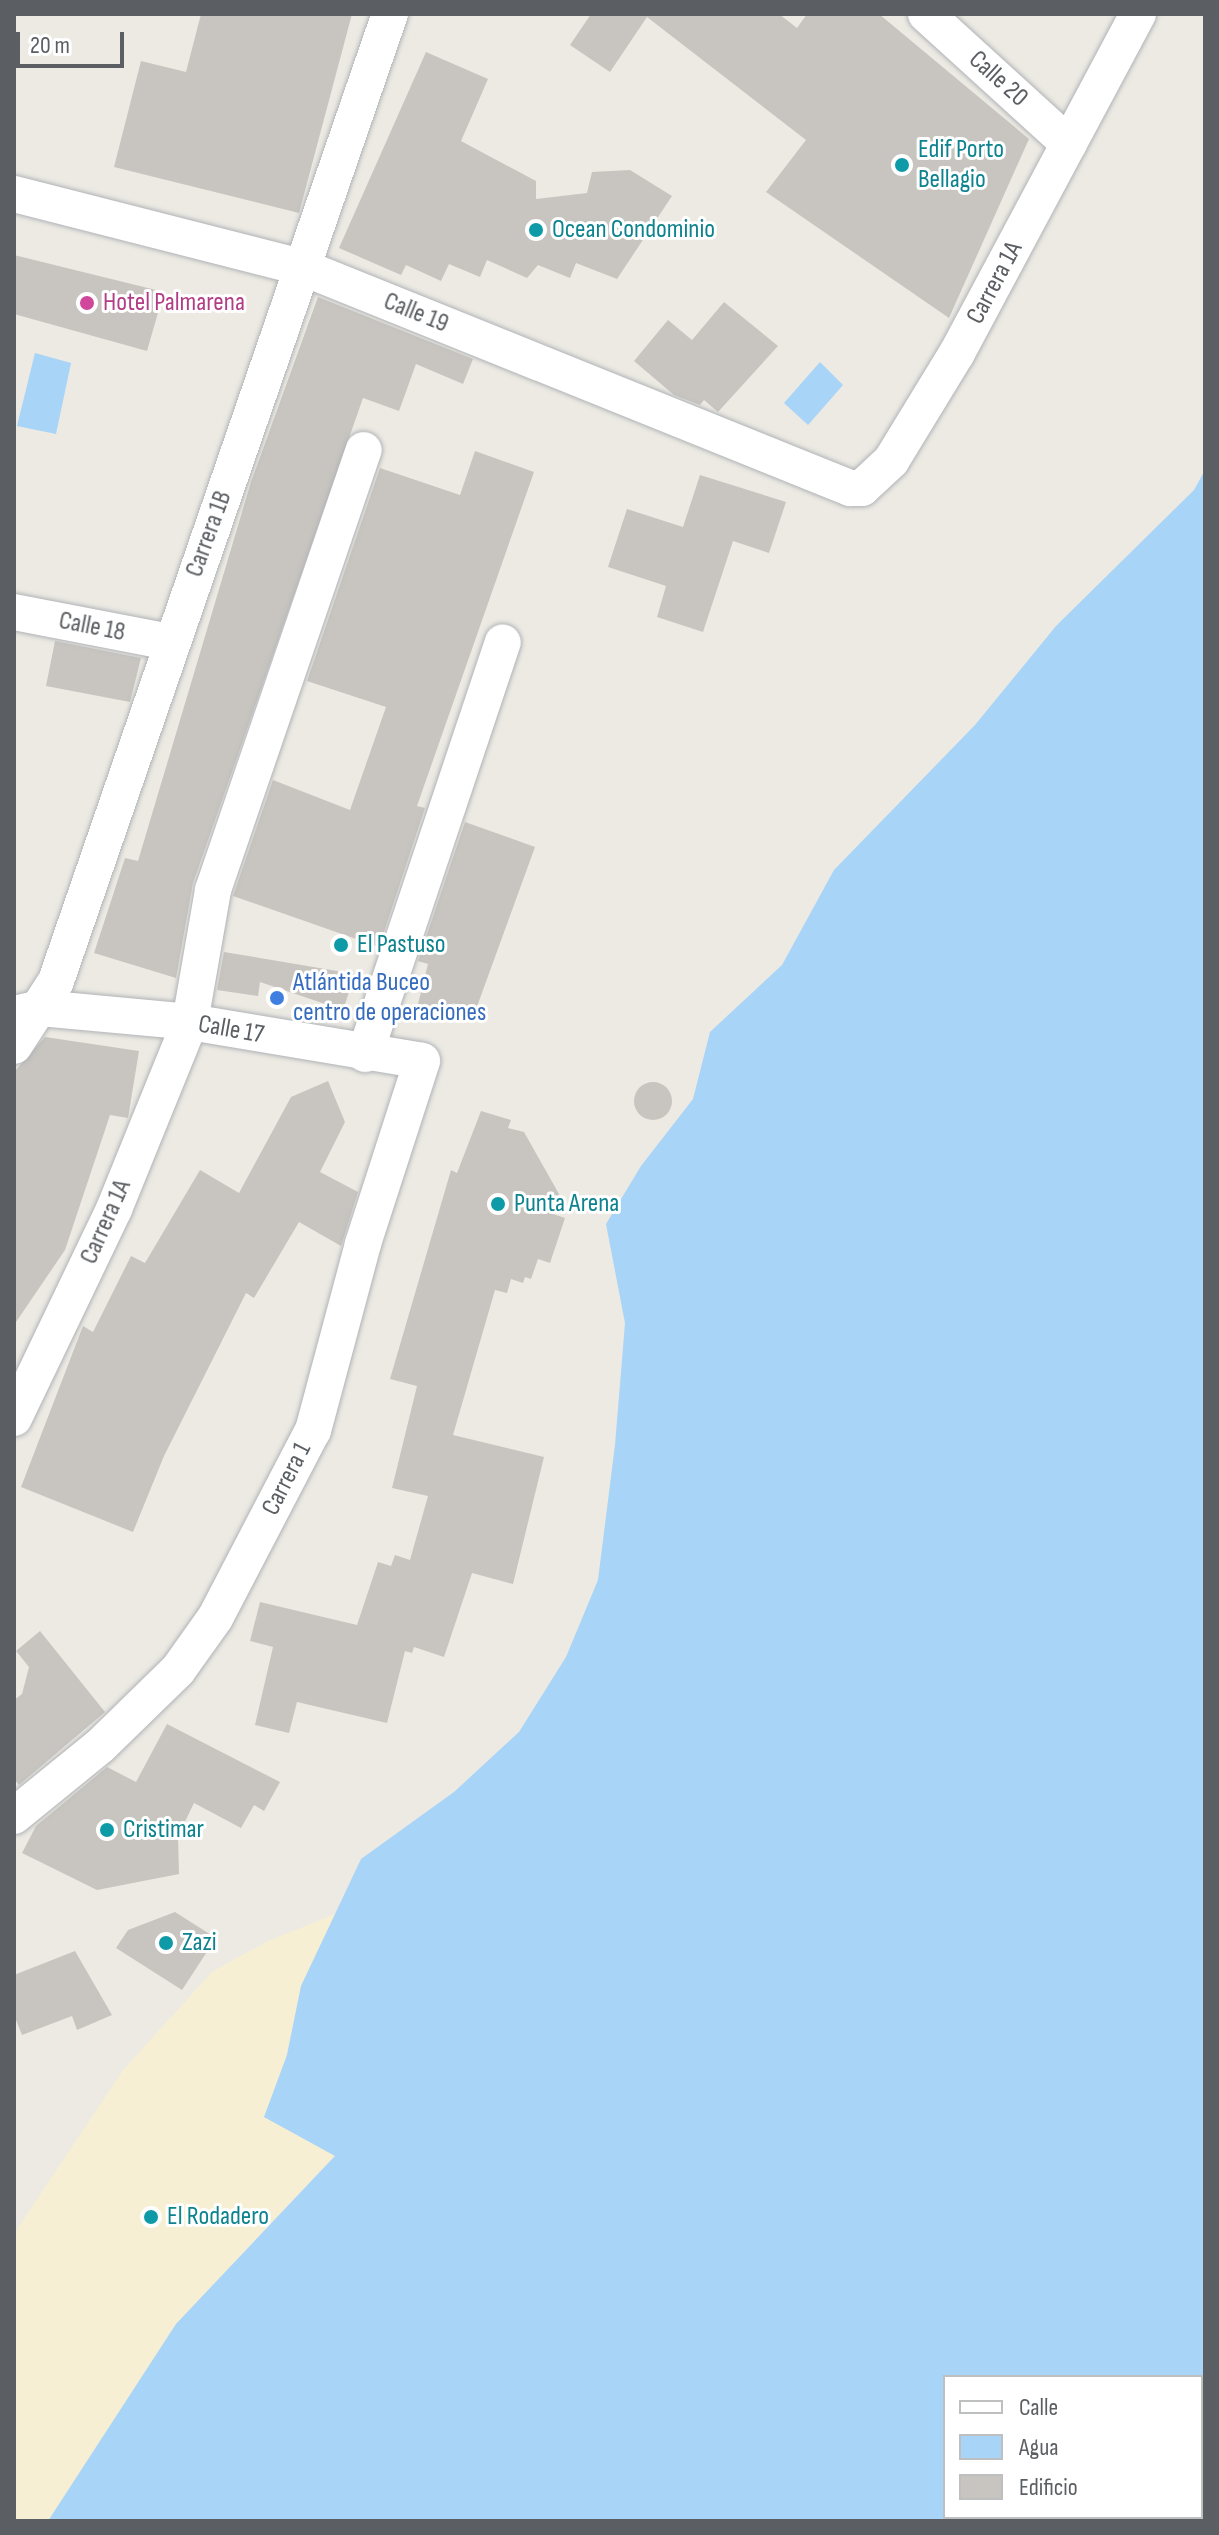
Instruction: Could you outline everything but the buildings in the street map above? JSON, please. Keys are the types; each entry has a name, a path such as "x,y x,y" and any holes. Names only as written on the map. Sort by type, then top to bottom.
{"street":[{"name":"Carrera 1B","path":"14,1046 23,1005 56,981 170,642 304,268 390,14"},
{"name":"Calle 20","path":"926,14 1069,144"},
{"name":"Carrera 1A","path":"806,470 862,488 891,461 957,353 1138,14"},
{"name":"Calle 19","path":"14,194 304,268 806,470"},
{"name":"Carrera 1A","path":"14,1418 114,1209 190,1022 213,890 364,450"},
{"name":"Calle 18","path":"14,612 170,642"},
{"path":"365,1054 503,642"},
{"name":"Calle 17","path":"23,1005 190,1022 365,1054 422,1061"},
{"name":"Carrera 1","path":"14,1816 145,1703 178,1670 215,1618 313,1430 363,1244 422,1061"}],"sand":[{"name":"El Rodadero","path":"335,1914 301,1986 284,2066 264,2117 335,2155 176,2324 48,2521 14,2521 14,2234 124,2069 212,1972 266,1942"}],"water":[{"path":"35,353 71,363 56,434 17,426"},
{"path":"820,362 843,385 808,425 784,403"},
{"path":"1205,470 1205,2521 48,2521 176,2324 335,2156 264,2117 287,2055 301,1986 361,1859 454,1792 519,1732 566,1657 598,1580 615,1445 625,1323 606,1224 641,1166 693,1099 710,1032 782,965 834,870 975,725 1056,626 1194,490"}],"place":[{"name":"Edif Porto Bellagio","path":"902,165"},
{"name":"Ocean Condominio","path":"536,230"},
{"name":"Hotel Palmarena","path":"87,303"},
{"name":"El Pastuso","path":"341,945"},
{"name":"Atlántida Buceo centro de operaciones","path":"277,998"},
{"name":"Punta Arena","path":"498,1204"},
{"name":"Cristimar","path":"107,1830"},
{"name":"Zazi","path":"166,1943"},
{"name":"El Rodadero","path":"151,2217"}]}
